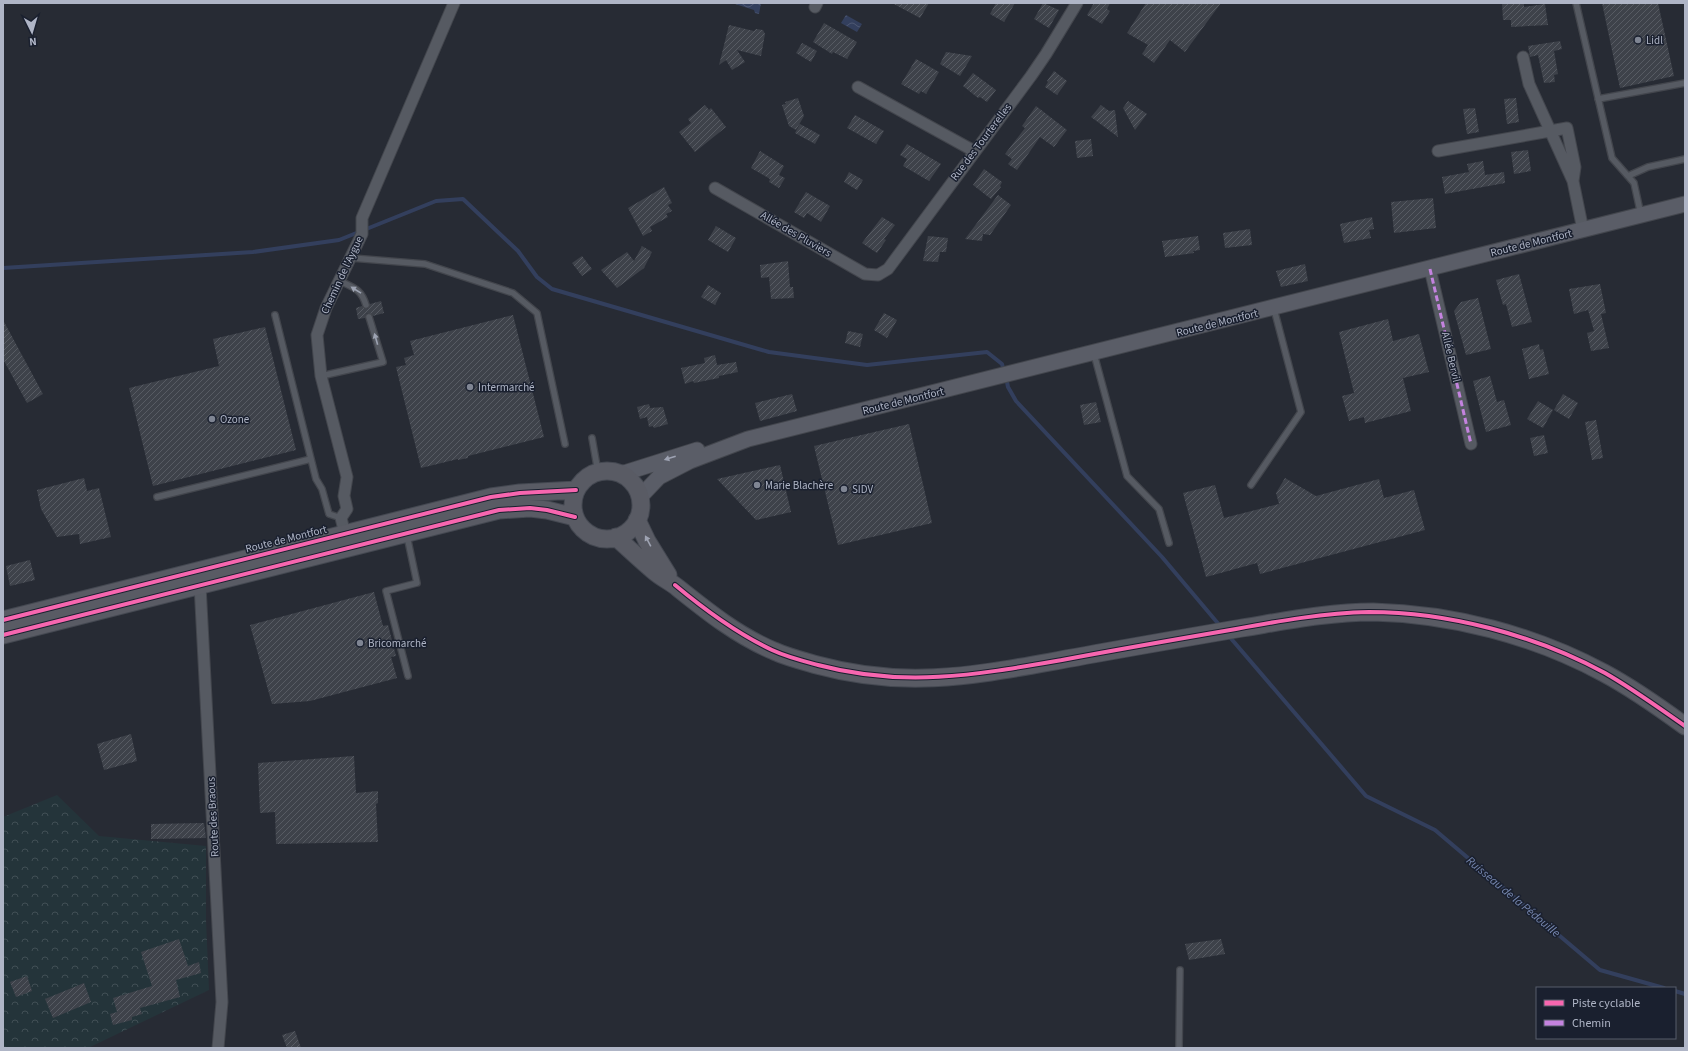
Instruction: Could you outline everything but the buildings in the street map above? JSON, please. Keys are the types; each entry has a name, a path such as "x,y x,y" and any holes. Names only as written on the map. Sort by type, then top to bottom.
{"main road":[{"name":"Route de Montfort","path":"621,474 719,443 748,439 994,379 1685,204"},
{"name":"Route de Montfort","path":"640,497 659,477 690,461 748,439"},
{"path":"613,471 621,474 630,479 636,487 640,497 641,505 637,520 628,531 616,537 600,538 592,535 579,524 575,517 573,508 576,490 581,482 598,472 613,471"},
{"name":"Route de Montfort","path":"3,620 343,526 491,497 520,493 576,490"},
{"path":"3,635 500,510 530,508 547,510 575,517"},
{"path":"637,520 657,559 675,585"},
{"path":"616,537 657,574 675,585 708,613 735,630 774,651 837,670 873,677 900,679 960,676 1248,627 1345,613 1371,612 1453,620 1505,632 1555,650 1605,673 1651,702 1685,726"}],"street":[{"name":"Chemin de l'Aygue","path":"343,526 347,509 344,496 347,477 321,376 317,335 326,308 352,258 362,234 362,218 454,3"},
{"name":"Rue des Tourterelles","path":"878,275 888,269 1046,54 1077,3"},
{"path":"1522,57 1529,84 1573,182 1583,230"},
{"path":"858,87 974,151"},
{"path":"1438,152 1567,128 1575,167 1573,182"},
{"name":"Allée des Pluviers","path":"715,188 865,274 878,275"},
{"name":"Allée Bervil","path":"1430,269 1471,444"},
{"name":"Route des Braous","path":"200,585 222,1002 218,1048"}],"lane":[{"path":"1576,3 1612,158 1634,183 1641,215"},
{"path":"1598,99 1685,83"},
{"path":"1628,176 1648,167 1685,159"},
{"path":"352,258 425,264 513,293 536,313 565,444"},
{"path":"340,281 360,292 363,295 366,305"},
{"path":"1250,485 1301,412 1274,308"},
{"path":"275,315 316,479 322,489 329,514 343,526"},
{"path":"321,376 383,362 370,317"},
{"path":"1094,354 1127,476 1159,509 1169,544"},
{"path":"592,438 598,472"},
{"path":"157,497 311,459"},
{"path":"406,533 417,583 386,591 408,676"},
{"path":"1179,1048 1180,970"}],"green space":[{"path":"57,795 99,836 206,846 206,920 209,990 88,1048 3,1048 3,817"}],"water":[{"path":"735,3 761,3 759,14 755,13 754,10"},
{"path":"846,15 862,24 857,32 841,23"}],"waterway":[{"path":"3,268 253,252 339,240 436,201 463,199 518,251 537,277 552,289 769,352 867,365 987,352 1002,364 1004,371"},
{"path":"1006,377 1008,387 1016,401 1162,557 1221,627"},
{"name":"Ruisseau de la Pédouille","path":"1228,635 1366,796 1435,830 1600,970 1660,987"},
{"name":"Ruisseau de la Pédouille","path":"1676,991 1685,994"}],"marked path":[{"path":"1430,269 1471,444"}],"cycle path":[{"path":"3,620 491,497 520,493 576,490"},
{"path":"3,635 499,510 530,508 547,510 575,517"},
{"path":"675,585 733,629 789,657 850,672 880,676 940,677 1000,670 1269,623 1318,616 1369,612 1429,616 1490,628 1550,647 1578,659 1626,686 1685,726"}],"place":[{"name":"Lidl","path":"1638,40"},
{"name":"Intermarché","path":"470,387"},
{"name":"Ozone","path":"212,419"},
{"name":"Marie Blachère","path":"757,485"},
{"name":"SIDV","path":"844,489"},
{"name":"Bricomarché","path":"360,643"}]}
